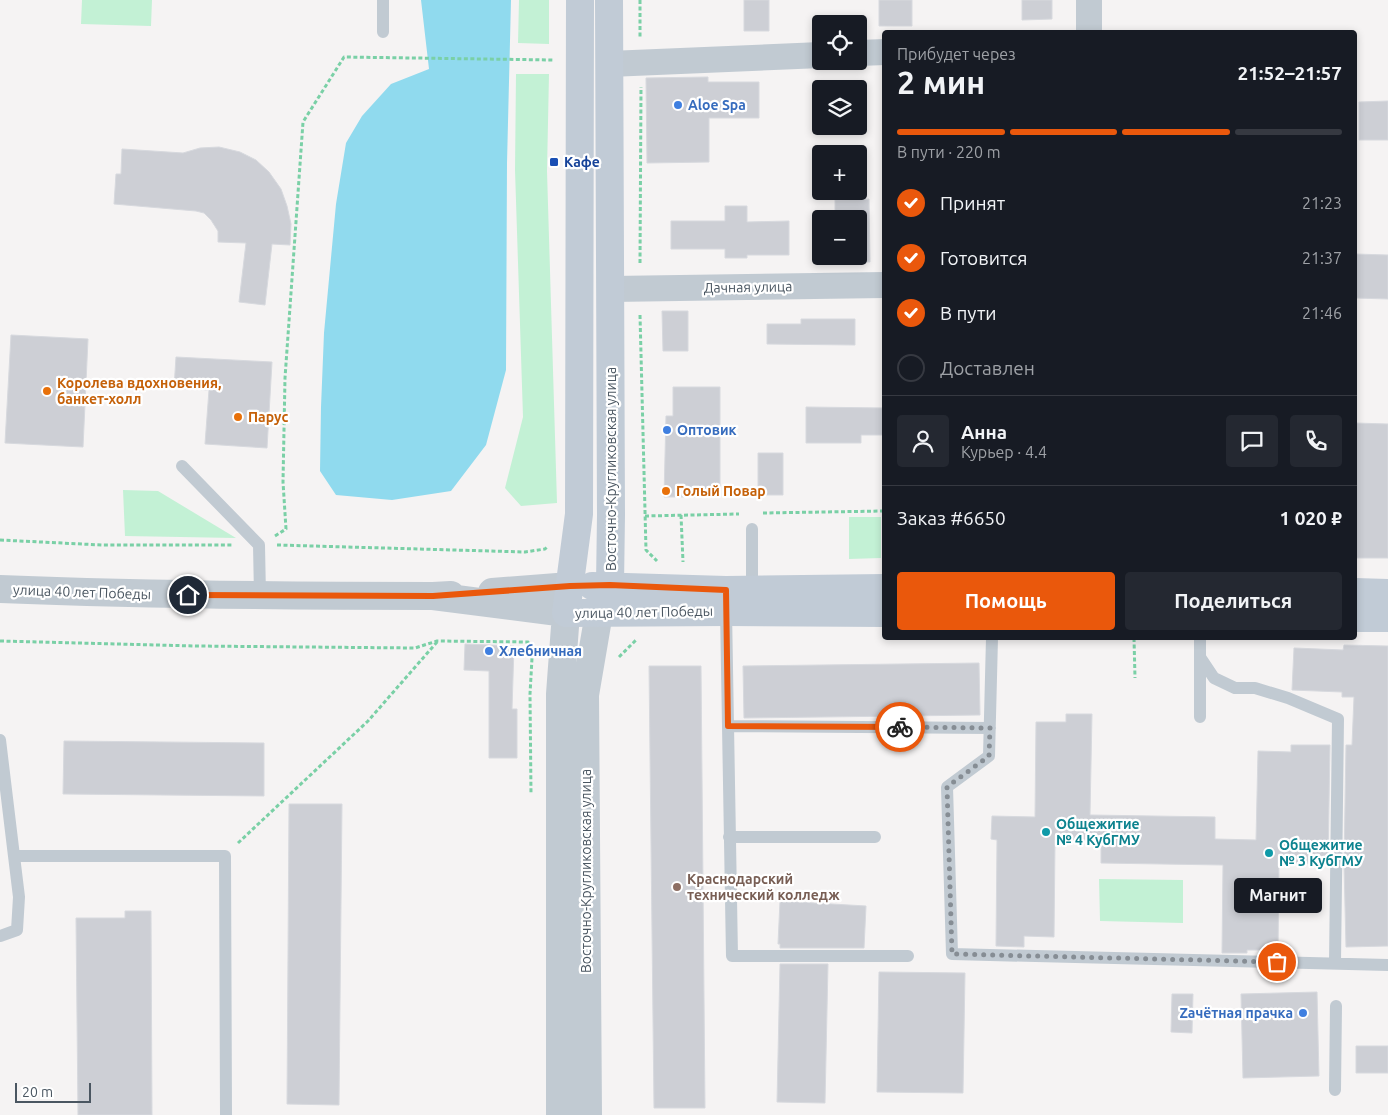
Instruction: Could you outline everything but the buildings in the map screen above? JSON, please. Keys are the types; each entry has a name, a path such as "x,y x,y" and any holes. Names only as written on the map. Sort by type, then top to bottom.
{"main road":[{"name":"Восточно-Кругликовская улица","path":"566,613 579,514 580,0"},
{"name":"Восточно-Кругликовская улица","path":"599,613 610,585 612,289 608,64 609,0"},
{"name":"улица 40 лет Победы","path":"570,586 610,585 882,613"},
{"name":"улица 40 лет Победы","path":"566,613 599,613 735,597 882,588"},
{"path":"1357,592 1388,593"},
{"path":"1357,618 1388,618"}],"street":[{"path":"1089,0 1089,30"},
{"path":"867,53 882,52"},
{"path":"608,64 812,54"},
{"name":"Дачная улица","path":"612,289 882,285"},
{"name":"улица 40 лет Победы","path":"0,589 117,594 433,596 570,586"},
{"name":"улица 40 лет Победы","path":"433,596 566,613"},
{"name":"Восточно-Кругликовская улица","path":"560,1115 560,694 566,613"},
{"name":"Восточно-Кругликовская улица","path":"588,1115 585,695 599,613"}],"lane":[{"path":"383,0 383,32"},
{"path":"182,466 259,545 260,596"},
{"path":"752,528 735,597 728,726 732,956 908,956"},
{"path":"992,640 989,756 947,787 952,954 1388,965"},
{"path":"1200,640 1200,717"},
{"path":"1200,657 1214,678 1235,688 1255,688 1272,693 1338,720 1335,963"},
{"path":"728,726 990,728"},
{"path":"0,740 19,897 17,930 0,936"},
{"path":"729,838 874,837"},
{"path":"14,856 225,856 226,1115"},
{"path":"1335,1090 1336,1006"}],"path":[{"path":"640,0 639,289 646,550 661,566"},
{"path":"259,545 286,529 283,482 285,378 303,122 344,57 563,60"},
{"path":"681,515 683,562"},
{"path":"0,540 102,545 259,545 525,552 545,549 552,542"},
{"path":"0,640 196,646 415,648 437,641 528,642"},
{"path":"1134,640 1135,678"},
{"path":"225,856 368,721 437,641"}],"green space":[{"path":"82,0 152,0 151,26 81,24"},
{"path":"519,0 549,0 549,44 518,43"},
{"path":"516,74 549,74 547,171 557,503 521,506 505,488 523,417 515,170"},
{"path":"123,490 158,491 236,538 125,536"},
{"path":"849,517 881,517 881,558 849,559"},
{"path":"1099,879 1183,880 1183,923 1100,921"}],"water":[{"path":"421,0 511,0 507,163 506,370 486,445 451,491 392,500 336,495 320,471 321,407 324,333 336,204 346,143 362,116 391,84 429,69"}],"way so far":[{"path":"900,727 990,728 989,756 947,787 952,954 1277,962"}],"place":[{"name":"Aloe Spa","path":"678,105"},
{"name":"Кафе","path":"554,162"},
{"name":"Королева вдохновения, банкет-холл","path":"47,391"},
{"name":"Парус","path":"238,417"},
{"name":"Оптовик","path":"667,430"},
{"name":"Голый Повар","path":"666,491"},
{"name":"Хлебничная","path":"489,651"},
{"name":"Общежитие № 4 КубГМУ","path":"1046,832"},
{"name":"Общежитие № 3 КубГМУ","path":"1269,853"},
{"name":"Краснодарский технический колледж","path":"677,887"},
{"name":"Магнит","path":"1277,962"},
{"name":"Zачётная прачка","path":"1303,1013"}],"route":[{"path":"188,595 433,596 610,585 726,590 728,726 900,727"}]}
